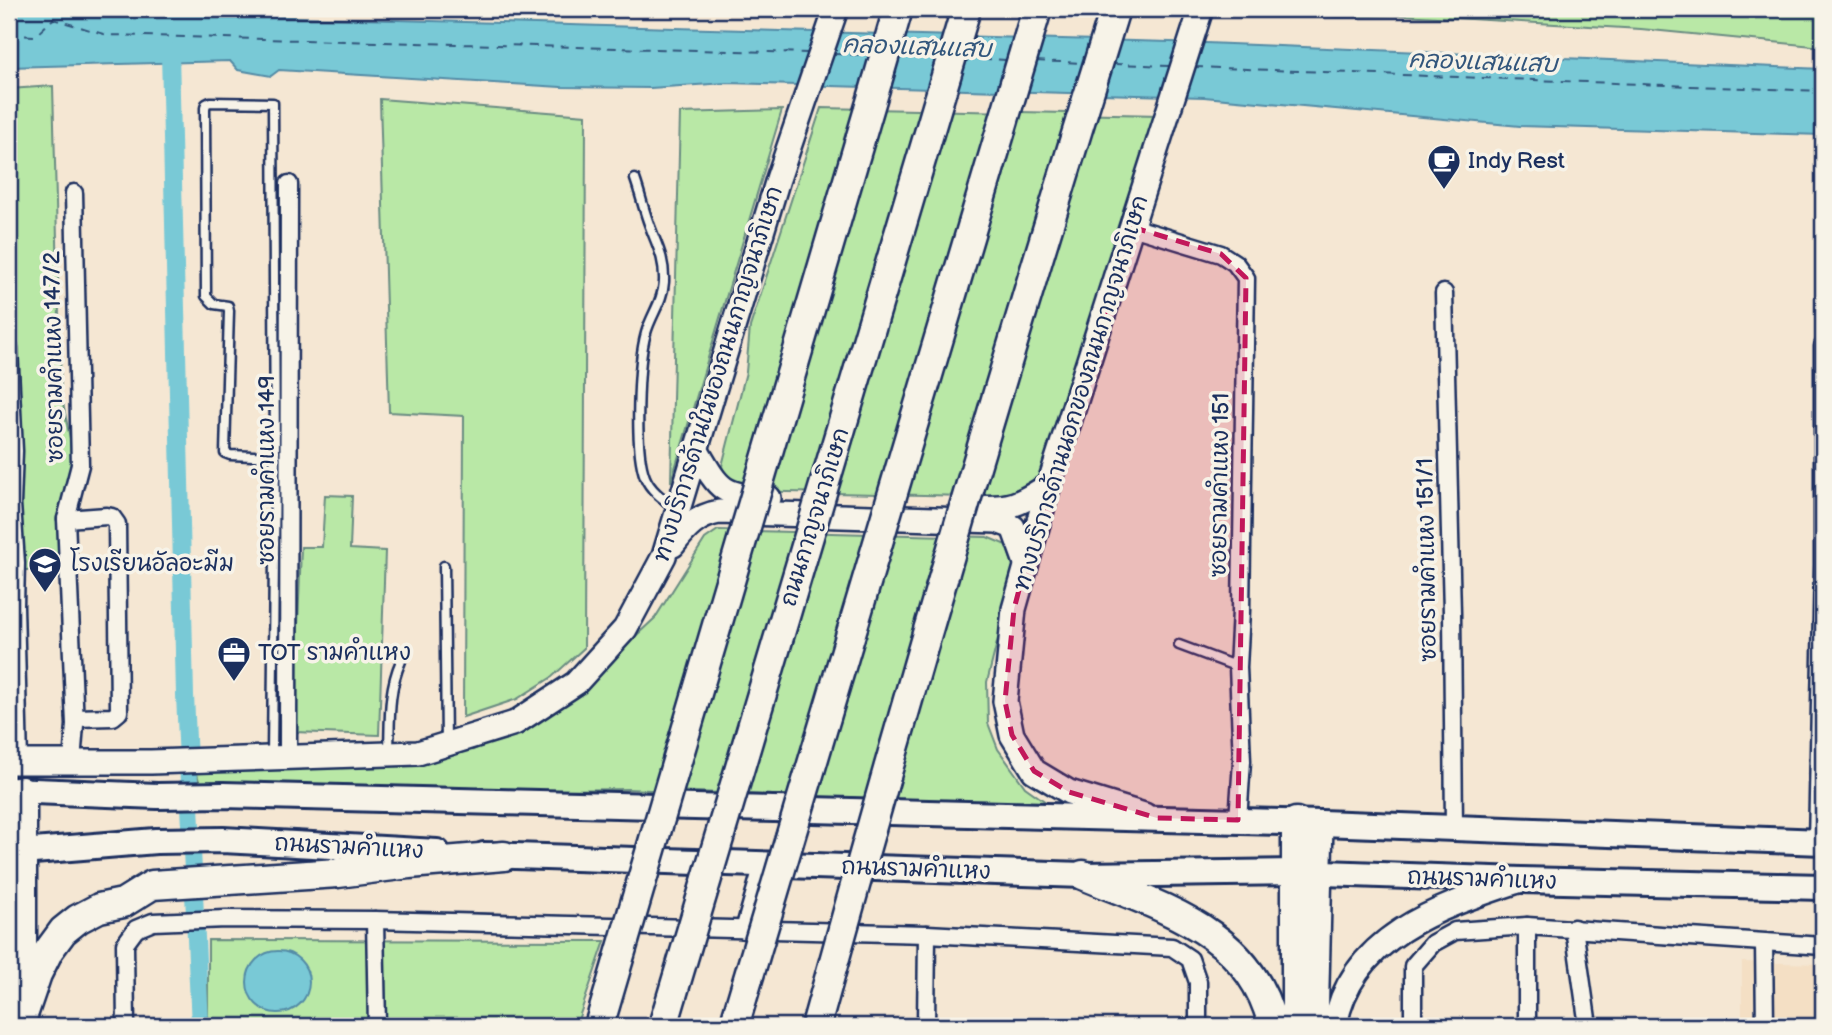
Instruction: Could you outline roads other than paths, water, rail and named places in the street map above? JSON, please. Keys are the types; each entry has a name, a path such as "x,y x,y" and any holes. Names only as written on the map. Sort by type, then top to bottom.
{"highway":[{"path":"599,1026 898,9"},
{"name":"ถนนกาญจนาภิเษก","path":"663,1026 966,9"},
{"path":"734,1026 1037,9"},
{"path":"816,1026 890,759 1008,354 1115,9"},
{"path":"15,790 22,1022"},
{"path":"1296,1026 1308,872 1309,822"},
{"path":"22,1022 37,974 48,950 63,931 99,908 123,903 152,885 338,873 504,856"},
{"path":"1083,875 1194,923 1223,942 1261,990 1273,1026"}],"main road":[{"name":"ทางบริการด้านในของถนนกาญจนาภิเษก","path":"14,762 151,762 418,753 515,723 576,683 625,629 664,556 779,179 836,9"},
{"name":"ทางบริการด้านนอกของถนนกาญจนาภิเษก","path":"1157,818 1069,792 1034,771 1012,735 1005,701 1014,609 1026,563 1201,9"},
{"path":"697,451 712,477 724,490 739,496 999,508 1023,503 1049,485"},
{"path":"664,556 688,526 705,515 719,512 997,521 1013,527 1026,563"},
{"name":"ถนนรามคำแหง","path":"15,790 157,796 223,795 1309,822 1820,842"},
{"name":"ถนนรามคำแหง","path":"15,853 156,841 223,840 504,856 1083,875 1308,872 1823,887"},
{"path":"1308,872 1317,1026"},
{"path":"1335,1026 1337,1010 1363,964 1402,929 1427,914 1521,880"}],"street":[{"name":"ซอยรามคำแหง 149","path":"280,756 289,184"},
{"name":"ซอยรามคำแหง 147/2","path":"72,761 75,718 66,519 80,465 74,193"},
{"name":"ซอยรามคำแหง 151","path":"1132,228 1221,254 1235,263 1246,278 1238,667 1242,731 1238,820"},
{"name":"ซอยรามคำแหง 151/1","path":"1444,293 1454,827"},
{"path":"1820,842 1823,346"},
{"path":"9,348 15,451 12,504 16,563 14,762"},
{"path":"66,519 107,516 113,517 117,524 119,712 113,717 75,718"},
{"path":"744,930 763,864"},
{"path":"126,1026 125,944 136,929 153,922 226,919 375,920 927,934 1172,947 1190,959 1198,982 1198,1026"},
{"path":"375,920 377,1026"},
{"path":"1527,926 1527,1026"},
{"name":"ถนนรามคำแหง","path":"1413,1026 1413,966 1433,943 1455,931 1527,926 1823,946"},
{"path":"1574,928 1588,1026"},
{"path":"926,1026 927,934"},
{"path":"1764,943 1765,1026"}],"lane":[{"path":"275,457 225,453 229,311 228,306 214,304 206,296 205,108 210,102 273,103 280,756"},
{"path":"635,179 663,258 664,285 640,355 640,461 645,479 679,511"},
{"path":"444,566 446,746"},
{"path":"1179,645 1238,667"},
{"path":"389,754 391,691 401,661"}],"water":[{"name":"คลองแสนแสบ","path":"9,9 1206,43 1823,69 1823,135 1520,126 1204,97 727,83 650,88 561,87 279,70 271,76 238,70 230,61 9,67"},
{"path":"272,951 284,951 300,960 307,970 307,994 300,1004 284,1013 272,1013 261,1008 252,999 247,988 247,976 252,965 261,956"}],"waterway":[{"path":"170,52 185,695 200,1026"}],"place":[{"name":"Indy Rest","path":"1444,191"},
{"name":"โรงเรียนอัลอะมีม","path":"45,594"},
{"name":"TOT รามคำแหง","path":"234,683"}]}
